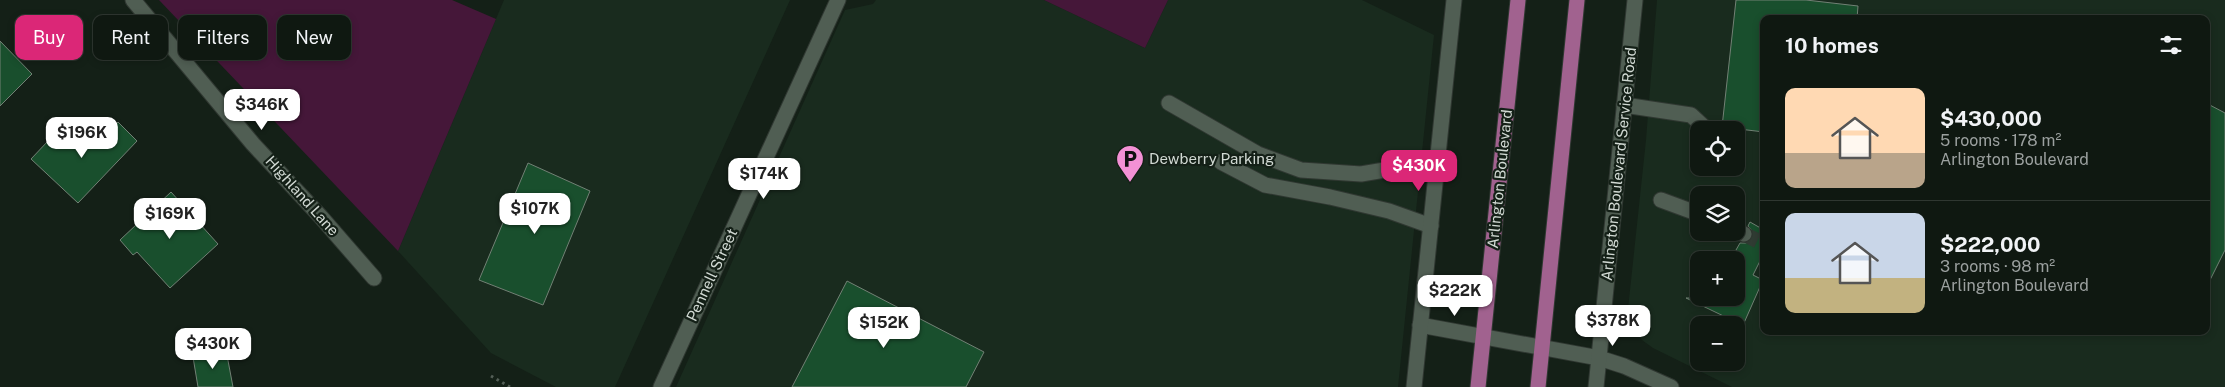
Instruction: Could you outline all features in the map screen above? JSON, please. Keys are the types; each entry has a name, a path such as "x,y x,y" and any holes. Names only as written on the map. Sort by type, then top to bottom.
{"main road":[{"name":"Arlington Boulevard","path":"1478,387 1518,0"},
{"path":"1538,387 1577,0"}],"street":[{"name":"Highland Lane","path":"133,0 253,144 321,217 374,278"},
{"name":"Pennell Street","path":"661,387 838,0"},
{"path":"1414,387 1454,0"},
{"name":"Arlington Boulevard Service Road","path":"1596,387 1635,0"},
{"path":"1169,103 1258,154 1301,170 1361,174 1438,161"},
{"path":"1624,106 1691,115 1698,121"},
{"path":"1221,162 1265,184 1390,211 1431,226"},
{"path":"1661,200 1690,211"},
{"path":"1420,325 1599,358 1624,366 1671,387"}],"path":[{"path":"491,376 510,387"}],"shaded area":[{"path":"159,0 452,0 496,19 398,251 216,60 267,60 267,15 178,15 178,20"},
{"path":"504,0 790,0 615,387 556,387 491,353 398,251"},
{"path":"876,0 1044,0 1145,48 1168,0 1362,0 1434,35 1398,387 676,387 845,10 873,4"},
{"path":"1044,0 1168,0 1145,48"},
{"path":"1657,0 2225,0 2225,387 1732,387 1700,371 1745,371 1745,316 1690,316 1690,366 1653,348 1635,332 1628,309 1646,140"}],"building":[{"path":"1736,0 1806,0 1858,6 1857,15 1760,15 1760,132 1745,130 1745,121 1723,121"},
{"path":"0,41 15,56 15,60 18,60 32,74 0,106"},
{"path":"2210,105 2225,113 2225,250 2210,280"},
{"path":"118,122 137,141 78,203 31,159 65,123 92,149"},
{"path":"528,163 590,191 543,305 479,280"},
{"path":"171,192 218,244 170,288 137,252 133,255 120,240"},
{"path":"1750,222 1760,228 1760,261 1753,275 1760,278 1760,287 1745,321 1745,316 1724,316 1703,306 1745,306 1745,251 1736,250 1740,243 1746,243 1753,238 1753,232 1748,226"},
{"path":"847,281 984,352 966,387 792,387"},
{"path":"226,350 233,387 198,387 193,357"}],"tunnel":[{"path":"1745,234 1760,242"}],"place":[{"name":"Dewberry Parking","path":"1130,183"}]}
